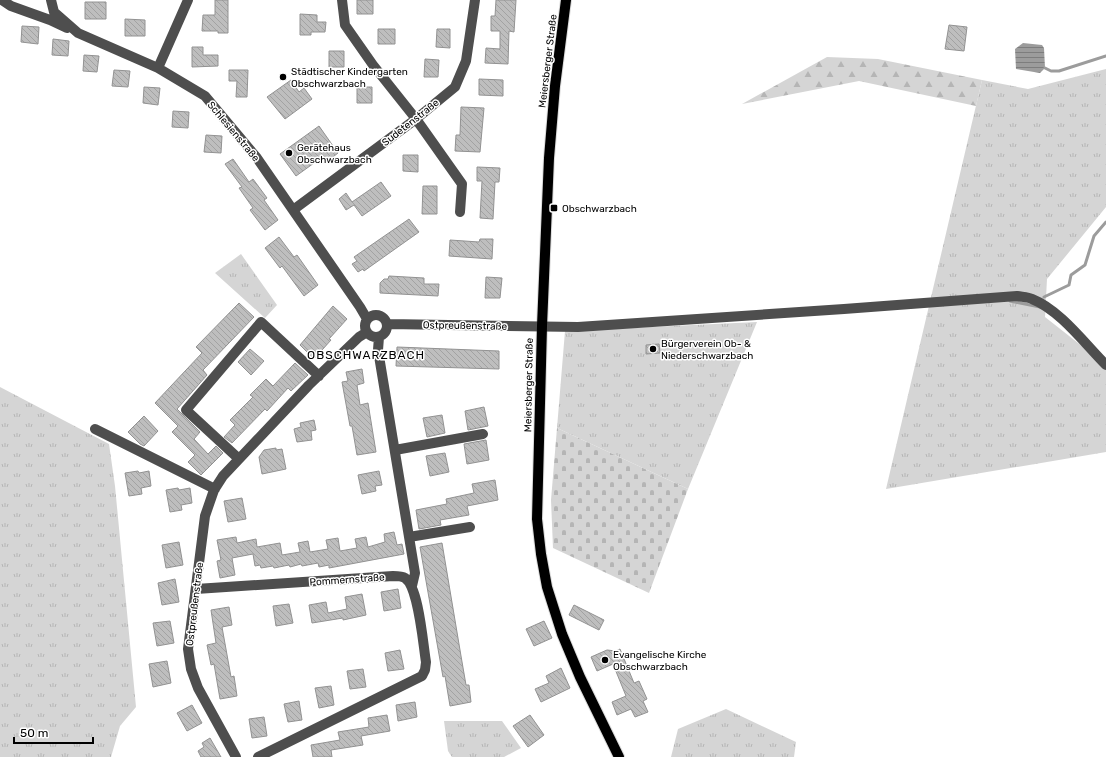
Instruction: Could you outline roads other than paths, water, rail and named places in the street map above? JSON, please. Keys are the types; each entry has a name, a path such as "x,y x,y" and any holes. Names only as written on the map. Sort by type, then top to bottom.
{"main road":[{"name":"Meiersberger Straße","path":"566,0 555,86 549,158 542,326 537,519 547,587 562,634 580,677 619,757"}],"street":[{"path":"2,0 10,6 50,20 78,33"},
{"name":"Schlesienstraße","path":"51,0 54,12 78,33 158,68 204,96 258,158 345,284 366,319"},
{"path":"158,68 188,0"},
{"path":"342,0 345,25 373,65 416,119 462,184 460,212"},
{"name":"Sudetenstraße","path":"293,210 416,119 455,87 466,61 475,0"},
{"name":"Ostpreußenstraße","path":"388,324 578,326 1017,296 1032,298 1062,319 1106,365"},
{"path":"374,314 383,316 388,324 386,332 379,337 370,336 365,328 366,319 374,314"},
{"path":"239,460 186,410 261,322 319,376"},
{"name":"Ostpreußenstraße","path":"236,757 198,688 191,669 188,649 205,516 215,489 223,476 319,376 359,337 367,332"},
{"path":"258,757 422,676 425,670 426,662 416,599 412,586 415,573 378,350 379,337"},
{"path":"95,429 215,489"},
{"path":"395,450 483,434"},
{"path":"409,537 470,526"},
{"name":"Pommernstraße","path":"196,589 393,576 405,578 412,586"}],"waterway":[{"path":"1045,68 1051,71 1059,71 1106,56"},
{"path":"1044,297 1069,285 1071,275 1085,265 1094,236 1106,222"},
{"path":"1010,301 1040,307"}],"place":[{"name":"Städtischer Kindergarten Obschwarzbach","path":"283,77"},
{"name":"Gerätehaus Obschwarzbach","path":"289,153"},
{"name":"Obschwarzbach","path":"554,208"},
{"name":"Bürgerverein Ob- & Niederschwarzbach","path":"653,349"},
{"name":"Evangelische Kirche Obschwarzbach","path":"605,660"}],"district":[{"name":"OBSCHWARZBACH","path":"366,355"}]}
